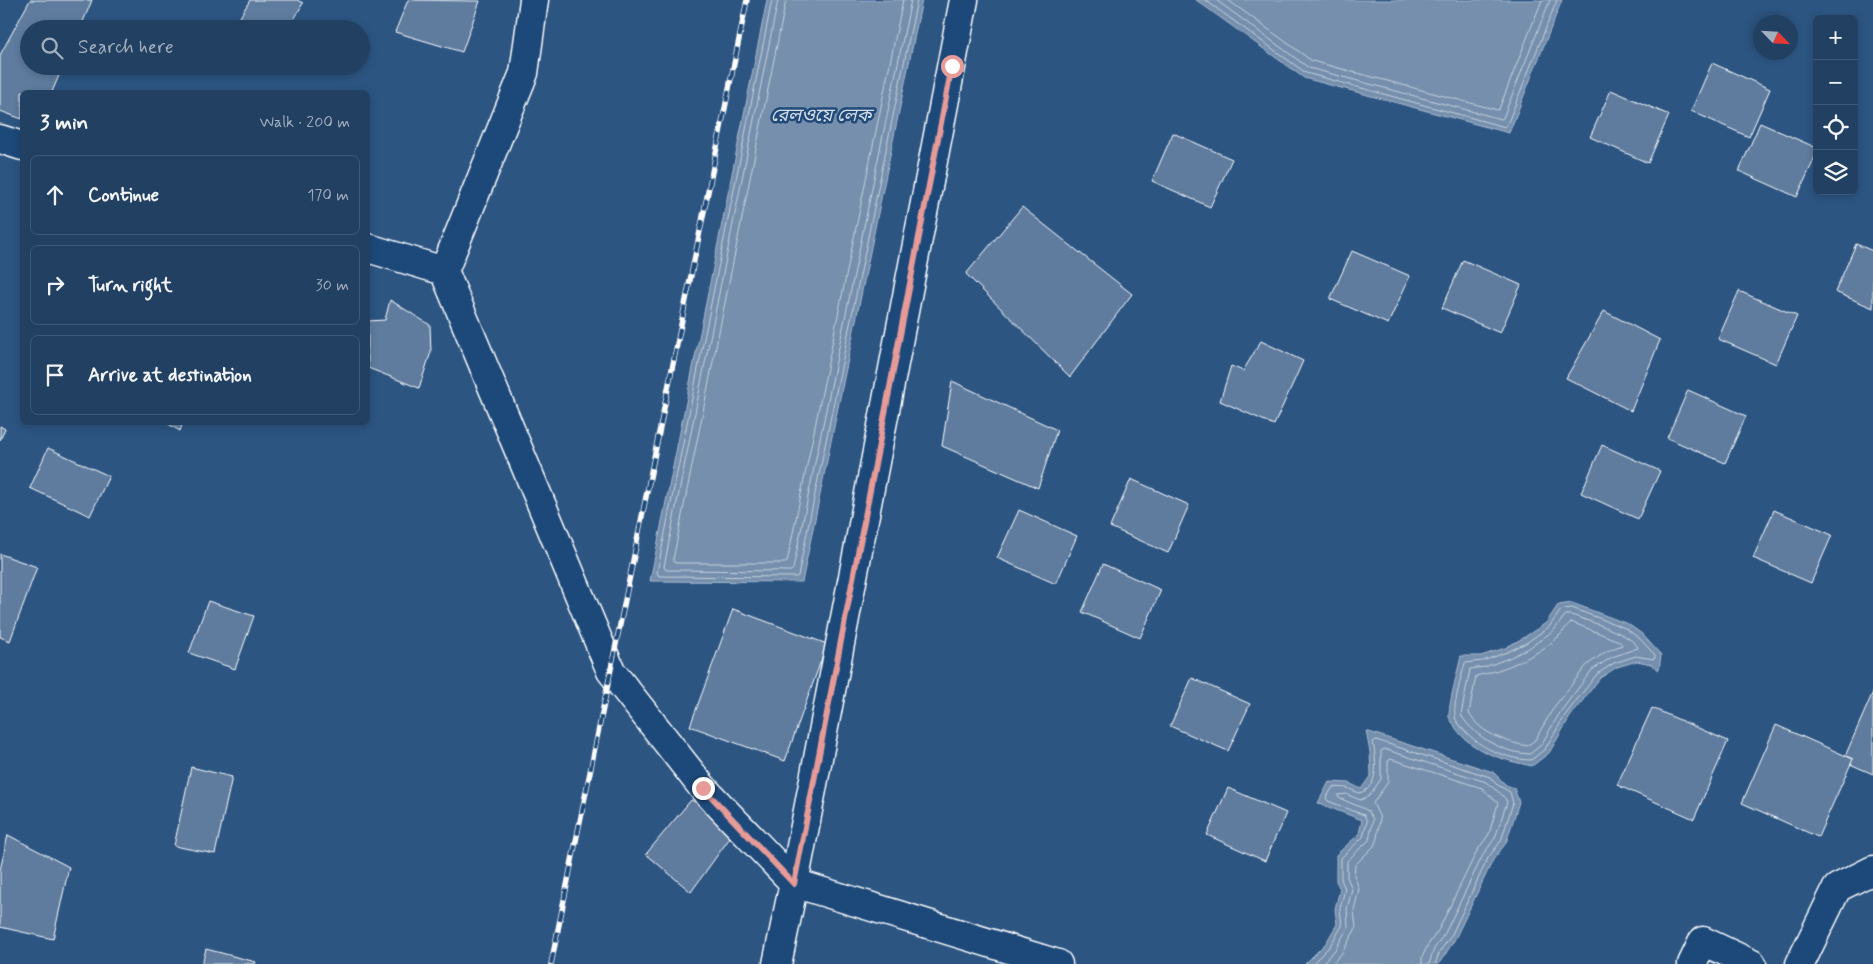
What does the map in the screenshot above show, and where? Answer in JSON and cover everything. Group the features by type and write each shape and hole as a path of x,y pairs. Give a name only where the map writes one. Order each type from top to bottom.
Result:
{"street":[{"path":"534,0 524,73 444,270 611,671 703,788 794,884 1058,964"},
{"path":"776,964 794,884 964,0"},
{"path":"0,139 20,145"},
{"path":"370,249 444,270"},
{"path":"1800,964 1837,888 1873,870"},
{"path":"1692,964 1703,941 1752,964"}],"water":[{"name":"রেলওয়ে লেক","path":"767,0 922,0 802,582 650,581"},
{"path":"1196,0 1562,0 1509,133 1304,78"},
{"path":"1572,603 1628,624 1642,634 1661,655 1659,670 1651,664 1637,661 1617,667 1600,678 1570,717 1549,753 1532,766 1489,754 1470,743 1462,736 1449,717 1461,656 1481,656 1505,648 1546,623 1558,605"},
{"path":"1366,731 1493,772 1506,785 1514,788 1519,802 1506,843 1493,860 1455,939 1439,964 1305,964 1326,943 1337,924 1335,909 1340,889 1336,881 1336,855 1359,834 1362,820 1318,803 1329,782 1349,783 1361,789 1371,775 1370,752"}],"building":[{"path":"30,0 92,0 84,20 20,20 20,75 59,75 53,90 20,90 20,118 0,111 0,55"},
{"path":"250,0 297,0 303,3 294,20 238,20"},
{"path":"408,0 480,1 462,52 395,32"},
{"path":"1712,63 1770,89 1749,137 1691,111"},
{"path":"1611,90 1669,115 1648,163 1590,137"},
{"path":"1760,123 1813,146 1813,162 1797,197 1739,171"},
{"path":"1173,133 1232,159 1210,207 1152,181"},
{"path":"1022,207 1132,294 1070,377 966,274"},
{"path":"1856,244 1873,251 1873,308 1835,292"},
{"path":"1352,251 1410,276 1388,324 1330,299"},
{"path":"1463,260 1521,285 1500,333 1442,308"},
{"path":"1739,291 1797,316 1776,364 1718,339"},
{"path":"390,300 430,325 431,352 419,388 370,369 370,321 385,320"},
{"path":"1604,311 1660,340 1631,411 1566,378"},
{"path":"1261,341 1303,361 1274,425 1220,401 1231,366 1243,371"},
{"path":"952,381 1057,430 1038,488 942,446"},
{"path":"1688,390 1746,416 1725,463 1667,438"},
{"path":"170,425 182,425 180,431"},
{"path":"0,426 5,429 0,440"},
{"path":"1602,445 1660,471 1638,519 1581,493"},
{"path":"48,448 109,476 90,516 30,488"},
{"path":"1131,479 1189,505 1168,553 1110,527"},
{"path":"1019,510 1077,536 1056,584 997,558"},
{"path":"1774,510 1832,535 1811,583 1753,558"},
{"path":"0,554 37,567 10,641 0,637"},
{"path":"1103,564 1161,590 1140,638 1082,612"},
{"path":"208,601 254,616 235,669 189,653"},
{"path":"733,609 827,644 785,761 690,726"},
{"path":"1192,678 1250,704 1228,751 1170,726"},
{"path":"1873,692 1873,774 1843,761"},
{"path":"1652,708 1728,741 1694,819 1617,785"},
{"path":"1776,725 1853,759 1818,837 1742,803"},
{"path":"191,767 232,777 215,854 174,846"},
{"path":"1228,788 1286,813 1265,861 1207,835"},
{"path":"691,800 739,825 691,892 646,854"},
{"path":"8,835 69,867 53,939 0,927 0,870"},
{"path":"206,949 256,962 255,964 202,964"}],"railway":[{"path":"551,964 747,0"}],"route":[{"path":"703,788 794,884 952,66"}]}
